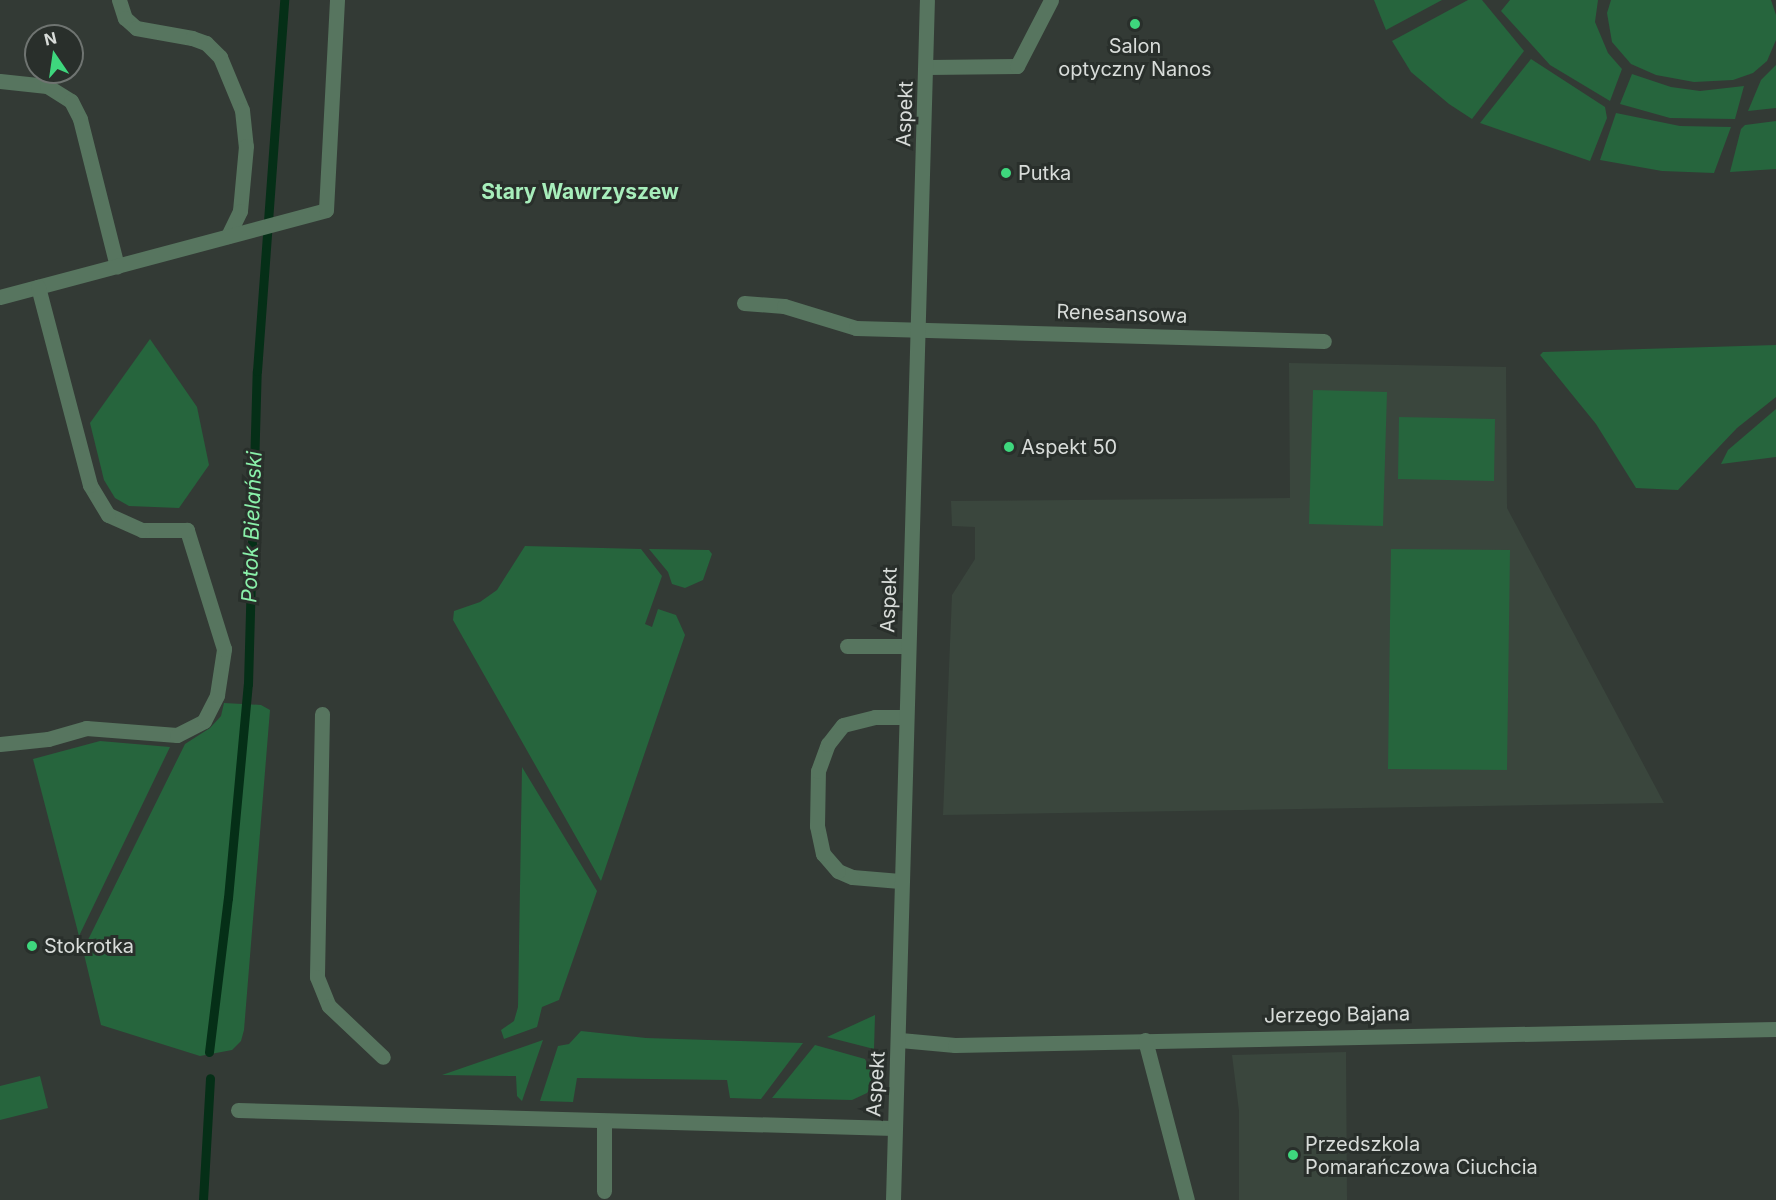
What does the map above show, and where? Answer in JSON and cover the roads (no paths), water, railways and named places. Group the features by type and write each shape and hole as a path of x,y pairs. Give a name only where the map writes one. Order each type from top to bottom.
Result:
{"street":[{"path":"118,0 125,18 136,28 192,38 206,43 220,57 242,110 246,146 240,211 228,236"},
{"path":"0,297 326,210 337,0"},
{"name":"Aspekt","path":"893,1200 894,1076 900,1040 900,880 928,67 927,0"},
{"path":"928,67 1017,66 1051,0"},
{"path":"0,81 47,86 71,101 80,119 117,266"},
{"path":"0,744 48,739 86,728 177,735 204,721 217,695 224,649 187,530 142,530 108,515 90,485 38,287"},
{"name":"Renesansowa","path":"744,303 784,306 856,328 1324,342"},
{"path":"847,646 908,646"},
{"path":"322,714 317,977 328,1006 383,1057"},
{"path":"900,880 852,877 838,871 823,854 817,826 818,771 828,744 843,725 875,717 906,717"},
{"name":"Jerzego Bajana","path":"900,1040 955,1045 1776,1029"},
{"path":"1145,1040 1187,1200"},
{"path":"238,1110 894,1128"},
{"path":"604,1121 604,1191"}],"waterway":[{"name":"Potok Bielański","path":"209,1052 228,898 248,684 257,371 284,0"},
{"name":"Potok Bielański","path":"203,1200 210,1078"}],"place":[{"name":"Salon optyczny Nanos","path":"1135,24"},
{"name":"Putka","path":"1006,173"},
{"name":"Aspekt 50","path":"1009,447"},
{"name":"Stokrotka","path":"32,946"},
{"name":"Przedszkola Pomarańczowa Ciuchcia","path":"1293,1155"}],"district":[{"name":"Stary Wawrzyszew","path":"580,192"}]}
